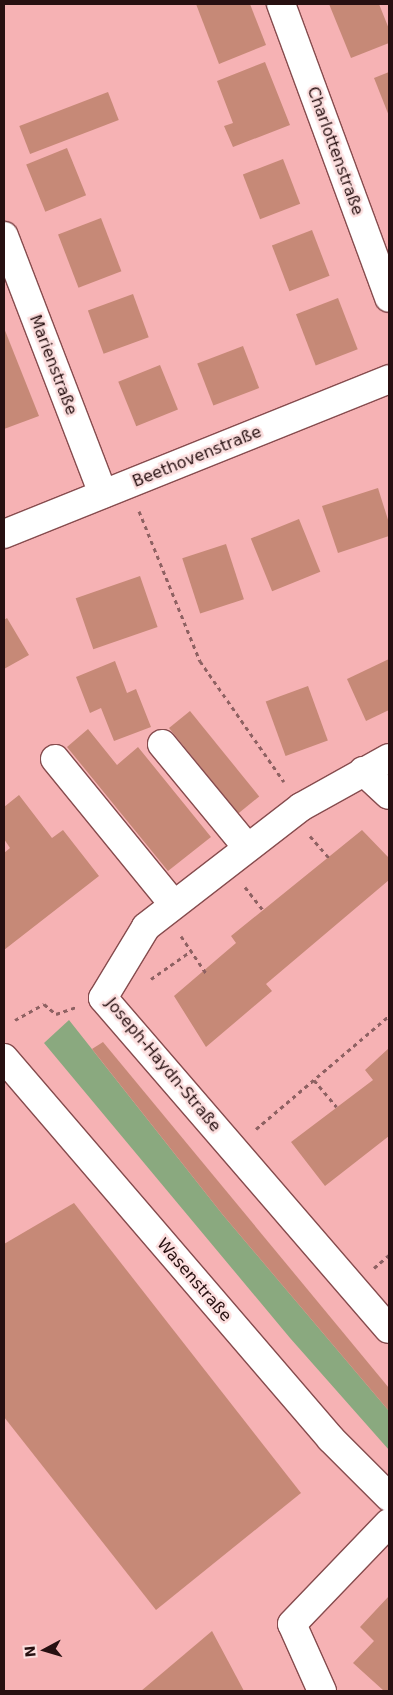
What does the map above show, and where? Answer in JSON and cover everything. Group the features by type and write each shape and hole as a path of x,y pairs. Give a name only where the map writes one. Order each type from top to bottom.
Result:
{"street":[{"name":"Charlottenstraße","path":"281,4 389,298"},
{"name":"Marienstraße","path":"4,236 103,494"},
{"name":"Beethovenstraße","path":"4,534 389,379"},
{"path":"162,744 247,847"},
{"name":"Joseph-Haydn-Straße","path":"389,758 301,807 146,927 103,998 389,1329"},
{"path":"55,759 169,909"},
{"path":"363,771 389,795"},
{"name":"Wasenstraße","path":"4,1058 331,1438 389,1498"},
{"path":"322,1691 292,1624 389,1523"}],"path":[{"path":"128,484 200,661 301,807"},
{"path":"169,909 206,973"},
{"path":"16,1020 44,1004 56,1014 103,998"},
{"path":"233,1148 389,1016"},
{"path":"385,1020 389,1025"},
{"path":"314,1080 336,1107"}],"green space":[{"path":"69,1020 223,1215 389,1411 389,1450 290,1338 44,1043"}],"building":[{"path":"196,4 250,4 266,45 219,64"},
{"path":"329,4 379,4 389,29 389,43 351,58"},
{"path":"265,62 290,125 233,147 224,126 233,123 217,81"},
{"path":"389,72 389,116 374,78"},
{"path":"108,92 119,120 30,154 19,126"},
{"path":"67,148 86,195 45,212 26,164"},
{"path":"283,159 300,204 260,219 243,174"},
{"path":"101,218 121,271 78,288 58,234"},
{"path":"312,230 330,276 289,291 272,245"},
{"path":"133,294 149,337 104,354 88,310"},
{"path":"338,298 358,349 316,365 296,314"},
{"path":"4,328 39,416 4,429"},
{"path":"243,346 259,388 213,406 197,364"},
{"path":"160,365 178,410 136,426 118,382"},
{"path":"378,488 389,523 389,536 338,553 322,506"},
{"path":"299,519 320,572 272,591 251,538"},
{"path":"226,544 244,599 200,613 182,558"},
{"path":"140,576 158,627 93,649 76,598"},
{"path":"7,618 29,655 4,669 4,620"},
{"path":"389,659 389,710 366,721 347,679"},
{"path":"115,661 127,693 136,689 151,727 114,741 101,708 90,713 76,677"},
{"path":"308,686 328,741 286,756 266,701"},
{"path":"190,711 259,796 238,813 169,728"},
{"path":"88,729 117,765 138,747 211,837 168,871 67,747"},
{"path":"19,795 52,838 63,830 99,876 4,950 4,853 10,848 4,839 4,807"},
{"path":"362,830 389,858 389,880 266,984 272,991 206,1047 174,996 236,943 231,936"},
{"path":"103,1042 389,1388 389,1411 223,1215 92,1049"},
{"path":"389,1048 389,1136 325,1186 291,1142 373,1080 365,1070"},
{"path":"74,1203 301,1493 156,1610 4,1417 4,1244"},
{"path":"389,1596 389,1691 384,1691 353,1663 374,1641 360,1627"},
{"path":"212,1631 244,1691 141,1691"}]}
